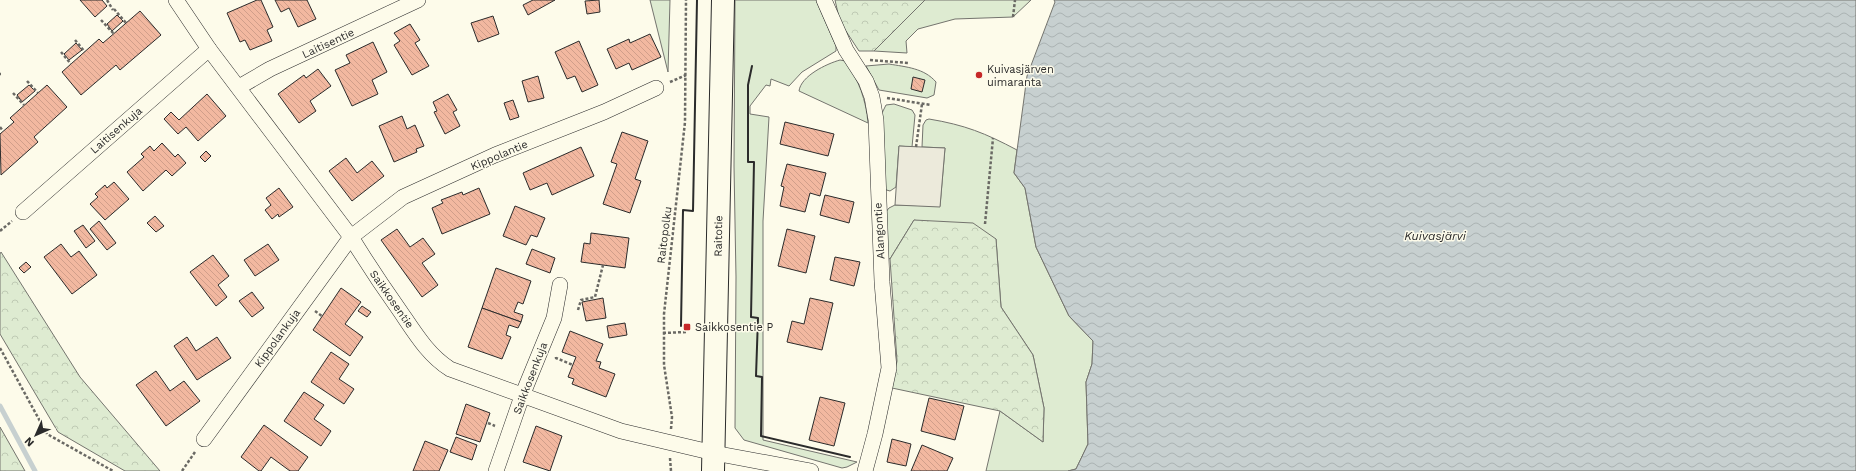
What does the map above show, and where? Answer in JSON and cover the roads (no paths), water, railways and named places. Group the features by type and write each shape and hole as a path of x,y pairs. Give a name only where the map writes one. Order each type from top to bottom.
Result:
{"main road":[{"name":"Raitotie","path":"713,462 722,0"}],"street":[{"name":"Saikkosentie","path":"176,0 209,49 351,237 367,264 426,348 439,362 450,369 522,396 621,430 670,442 713,462"},
{"name":"Laitisentie","path":"239,87 270,69 418,0"},
{"name":"Alangontie","path":"824,0 846,50 866,81 872,97 876,120 882,282 889,368 865,471"},
{"name":"Laitisenkuja","path":"24,212 209,49"},
{"name":"Kippolantie","path":"351,237 403,197 495,155 604,112 656,88"},
{"name":"Kippolankuja","path":"204,439 351,237"},
{"name":"Saikkosenkuja","path":"496,471 522,396 554,318 560,285"},
{"path":"713,462 811,471"}],"water":[{"name":"Kuivasjärvi","path":"1054,0 1856,0 1856,471 1068,471 1076,469 1088,444 1086,382 1092,364 1093,341 1069,316 1036,247 1025,188 1014,173 1027,76 1055,2"}],"waterway":[{"path":"0,406 35,471"}],"place":[{"name":"Kuivasjärven uimaranta","path":"979,75"},
{"name":"Saikkosentie P","path":"687,327"}]}
